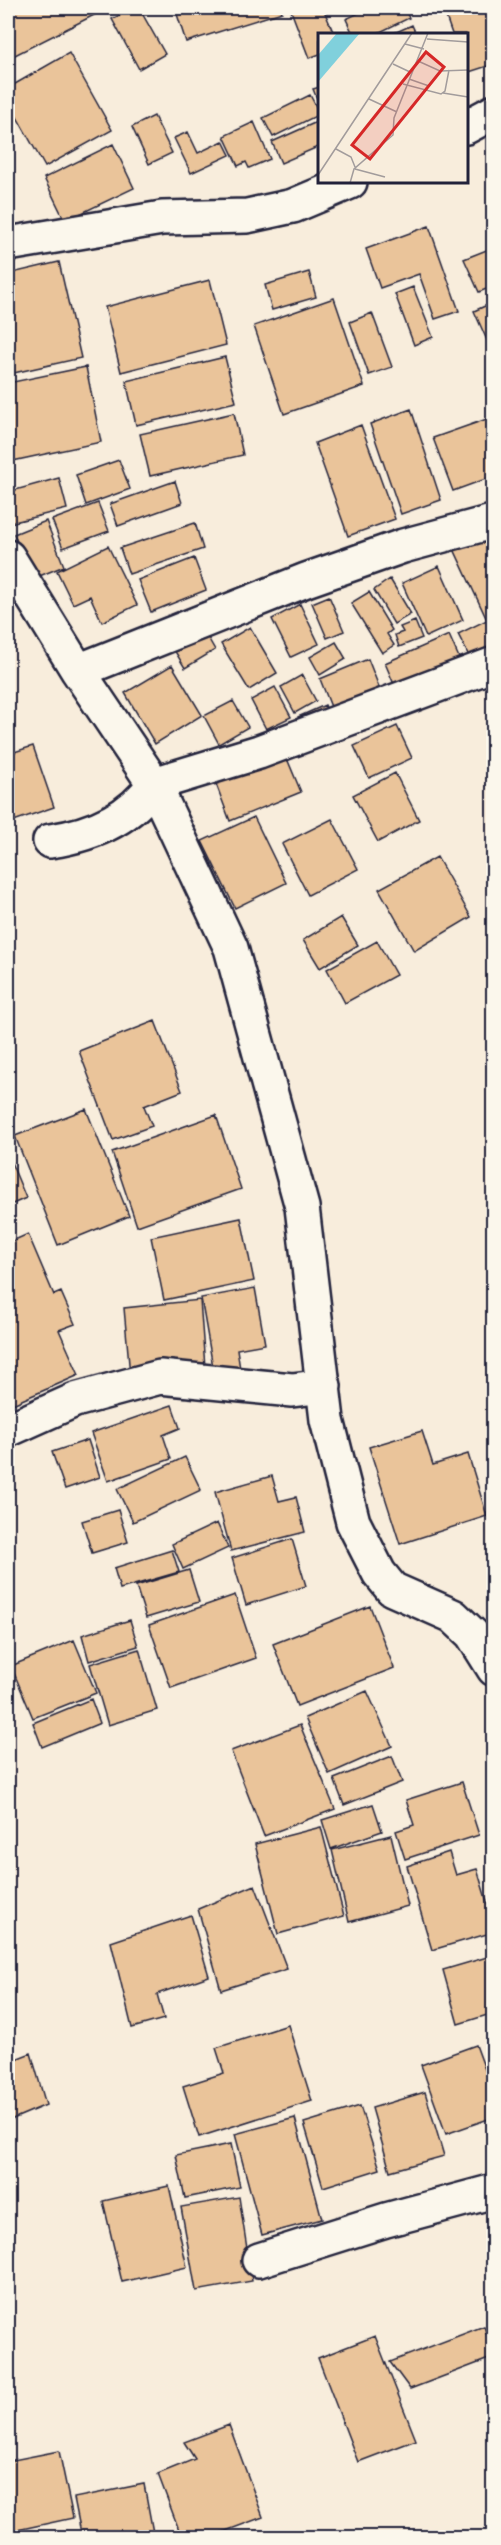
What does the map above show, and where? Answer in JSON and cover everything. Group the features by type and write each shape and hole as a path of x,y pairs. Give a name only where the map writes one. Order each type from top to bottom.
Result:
{"street":[{"path":"468,126 494,112"},
{"path":"8,244 162,218 247,216 293,206 348,183"},
{"path":"78,671 306,580 403,546 492,522"},
{"path":"8,557 78,671 154,784 231,948 302,1207 327,1420 353,1522 379,1573 392,1589 453,1616 472,1634 494,1669"},
{"path":"50,841 74,837 109,824 145,796 154,784 259,752 494,664"},
{"path":"8,1430 75,1400 160,1377 292,1390 324,1386"},
{"path":"259,2260 386,2220 494,2191"}],"building":[{"path":"8,8 108,8 13,56 8,44"},
{"path":"133,8 139,8 165,54 139,69 112,19"},
{"path":"175,8 280,8 282,12 186,42"},
{"path":"290,8 323,8 334,33 318,33 318,55 309,58"},
{"path":"369,8 404,8 409,18 378,33 353,33 346,19"},
{"path":"443,8 494,8 494,64 468,72 468,33 452,33"},
{"path":"412,25 416,33 394,33"},
{"path":"69,53 112,130 45,167 8,101 8,88"},
{"path":"318,88 318,101 313,89"},
{"path":"310,95 318,110 318,115 273,137 263,118"},
{"path":"154,116 172,153 149,164 132,127"},
{"path":"318,121 318,147 281,163 272,142"},
{"path":"254,122 270,159 249,168 246,162 238,166 224,136"},
{"path":"188,132 198,153 223,141 230,155 191,173 174,138"},
{"path":"113,144 134,188 65,221 44,178"},
{"path":"429,226 459,311 435,319 419,274 380,288 366,249"},
{"path":"494,247 494,286 479,292 464,259"},
{"path":"59,262 81,358 9,374 8,274"},
{"path":"309,272 316,297 272,310 265,285"},
{"path":"210,280 226,345 121,372 105,307"},
{"path":"413,287 433,337 414,345 395,294"},
{"path":"334,298 364,386 284,414 254,326"},
{"path":"494,302 494,356 474,311"},
{"path":"372,313 392,367 369,375 350,322"},
{"path":"225,357 236,402 136,425 126,381"},
{"path":"86,367 101,442 8,462 8,383"},
{"path":"411,409 441,500 401,514 370,424"},
{"path":"234,413 243,455 150,476 140,434"},
{"path":"487,419 494,436 494,476 453,491 433,438"},
{"path":"361,425 395,519 348,536 315,443"},
{"path":"119,460 130,489 86,505 76,475"},
{"path":"59,478 67,509 10,523 8,492"},
{"path":"175,481 182,503 118,526 110,504"},
{"path":"98,503 109,531 63,548 52,520"},
{"path":"46,521 64,566 32,579 14,534"},
{"path":"195,523 203,549 129,574 120,548"},
{"path":"494,530 494,652 472,662 458,634 487,620 454,549"},
{"path":"108,546 137,605 102,622 90,596 73,604 57,571"},
{"path":"194,558 206,590 151,612 138,580"},
{"path":"439,566 463,620 426,637 402,583"},
{"path":"390,579 411,614 394,624 374,590"},
{"path":"369,592 392,630 387,634 394,645 382,653 351,603"},
{"path":"329,596 344,631 327,638 312,603"},
{"path":"300,604 319,644 291,657 272,619"},
{"path":"415,621 422,638 399,647 395,635 403,632 400,627"},
{"path":"250,627 277,673 249,690 221,644"},
{"path":"203,629 215,650 185,668 173,648"},
{"path":"449,635 464,669 396,689 385,663"},
{"path":"336,642 346,659 320,675 310,657"},
{"path":"368,659 383,697 335,717 320,679"},
{"path":"172,665 202,715 155,744 125,693"},
{"path":"302,675 316,701 295,713 281,687"},
{"path":"275,687 291,717 266,729 251,700"},
{"path":"233,701 248,727 219,744 204,716"},
{"path":"325,705 330,717 303,728 298,717"},
{"path":"397,726 412,758 369,778 354,746"},
{"path":"33,746 54,807 8,823 8,754"},
{"path":"283,749 301,792 230,821 213,776"},
{"path":"395,773 419,820 378,842 353,795"},
{"path":"254,817 286,883 235,908 202,841"},
{"path":"332,819 358,869 308,895 282,844"},
{"path":"437,857 471,917 414,951 379,889"},
{"path":"341,917 358,945 320,968 303,940"},
{"path":"377,941 396,975 345,1003 327,969"},
{"path":"155,1021 182,1091 144,1106 152,1126 113,1140 79,1051"},
{"path":"86,1109 129,1216 58,1245 15,1136"},
{"path":"216,1115 241,1189 137,1226 112,1152"},
{"path":"8,1155 26,1198 8,1206"},
{"path":"241,1218 254,1281 164,1300 151,1237"},
{"path":"28,1234 54,1295 61,1292 75,1324 59,1330 79,1375 8,1406 8,1243"},
{"path":"255,1288 265,1344 237,1349 240,1369 214,1373 201,1298"},
{"path":"200,1300 205,1367 130,1375 124,1308"},
{"path":"172,1405 180,1428 163,1435 171,1459 108,1481 91,1433"},
{"path":"422,1431 433,1465 468,1454 487,1516 400,1544 369,1447"},
{"path":"88,1440 100,1477 65,1489 52,1452"},
{"path":"185,1457 201,1490 133,1522 117,1489"},
{"path":"272,1476 279,1501 296,1497 305,1532 231,1551 215,1492"},
{"path":"118,1510 128,1542 92,1553 82,1521"},
{"path":"217,1523 228,1548 183,1569 172,1544"},
{"path":"292,1539 306,1586 246,1605 232,1558"},
{"path":"172,1550 179,1572 120,1589 114,1568"},
{"path":"189,1570 199,1602 146,1618 136,1586"},
{"path":"235,1595 256,1658 171,1688 149,1625"},
{"path":"370,1606 394,1668 297,1706 273,1644"},
{"path":"130,1620 138,1646 89,1661 82,1635"},
{"path":"74,1640 96,1693 33,1718 11,1666"},
{"path":"139,1649 157,1710 108,1725 90,1664"},
{"path":"367,1691 392,1746 329,1774 305,1718"},
{"path":"91,1699 100,1723 42,1747 33,1723"},
{"path":"300,1725 335,1809 264,1836 231,1751"},
{"path":"392,1756 402,1782 344,1805 334,1779"},
{"path":"462,1782 479,1835 405,1859 396,1831 414,1825 406,1800"},
{"path":"373,1804 382,1831 331,1849 322,1820"},
{"path":"321,1827 344,1916 278,1934 255,1844"},
{"path":"391,1835 408,1906 349,1922 332,1850"},
{"path":"449,1852 456,1875 477,1869 494,1925 494,1932 432,1950 407,1866"},
{"path":"255,1885 287,1969 221,1990 198,1909"},
{"path":"191,1915 209,1976 157,1994 164,2019 132,2028 111,1942"},
{"path":"494,1955 494,2013 458,2024 443,1970"},
{"path":"288,2025 312,2101 199,2137 183,2086 224,2073 216,2048"},
{"path":"476,2045 494,2094 494,2117 446,2134 421,2065"},
{"path":"31,2053 46,2105 8,2121 8,2062"},
{"path":"425,2092 444,2156 390,2171 372,2108"},
{"path":"360,2106 380,2169 323,2187 304,2123"},
{"path":"295,2118 322,2219 262,2235 235,2134"},
{"path":"231,2144 240,2187 185,2198 176,2155"},
{"path":"169,2186 187,2267 122,2282 103,2201"},
{"path":"239,2197 252,2281 196,2291 181,2207"},
{"path":"484,2326 494,2357 410,2389 390,2362"},
{"path":"375,2336 416,2440 358,2462 318,2358"},
{"path":"229,2425 263,2517 207,2538 182,2538 158,2474 195,2459 184,2442"},
{"path":"59,2451 73,2518 8,2532 8,2461"},
{"path":"144,2484 154,2538 82,2538 74,2498"}]}
